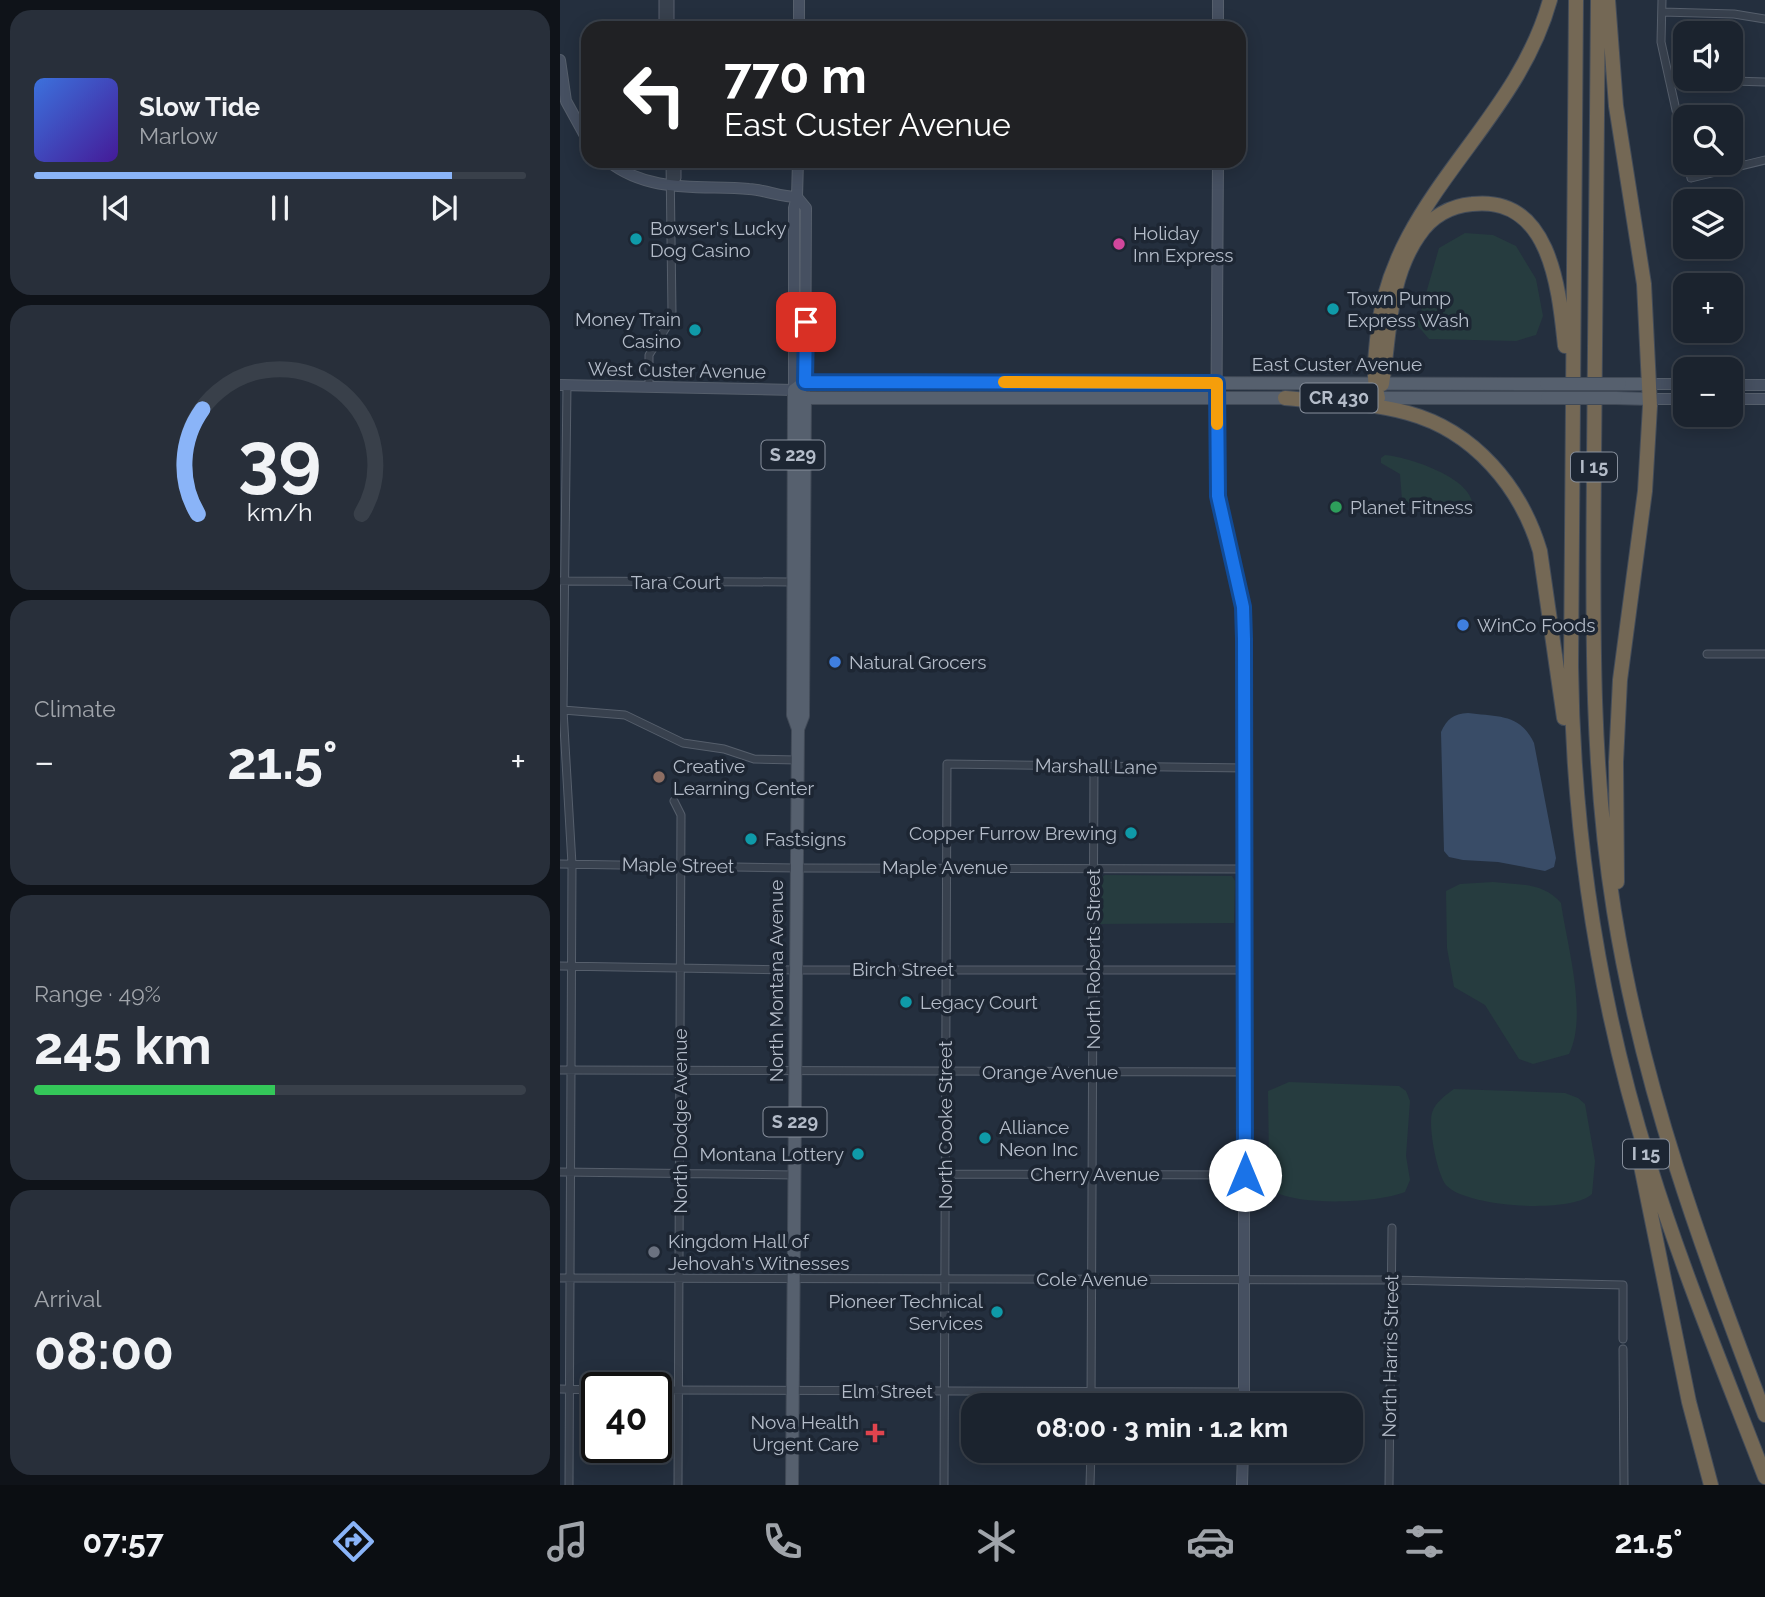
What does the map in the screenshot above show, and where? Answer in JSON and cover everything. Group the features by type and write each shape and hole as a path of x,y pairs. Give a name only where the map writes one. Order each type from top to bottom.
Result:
{"highway":[{"path":"1378,389 1378,326 1395,259 1439,185 1509,92 1534,46 1550,0"},
{"name":"I 15","path":"1576,0 1570,666 1579,816 1600,965 1628,1088 1667,1220 1765,1477"},
{"name":"I 15","path":"1598,0 1593,682 1600,795 1618,933 1640,1044 1666,1142 1689,1213 1765,1415"},
{"path":"1608,0 1616,107 1644,284 1649,391 1645,491 1623,645 1617,721 1618,933"},
{"path":"1378,389 1391,306 1417,236 1429,222 1443,212 1474,203 1491,204 1510,210 1530,223 1550,259 1564,333 1572,440"},
{"path":"1285,398 1409,413 1465,442 1490,462 1509,485 1532,526 1540,551 1579,816"},
{"path":"1628,1088 1648,1206 1707,1482"}],"main road":[{"name":"East Custer Avenue","path":"805,382 1217,383 1546,398 1616,398 1649,391"},
{"path":"799,394 805,382"},
{"name":"East Custer Avenue","path":"799,394 1285,398 1378,389 1546,384 1620,384 1649,391"},
{"name":"North Montana Avenue","path":"798,729 793,715 792,582 799,394"},
{"name":"North Montana Avenue","path":"792,1485 797,760 798,729 803,716 799,394"}],"street":[{"path":"663,0 663,21"},
{"path":"670,0 670,21"},
{"path":"799,0 799,21"},
{"path":"1218,0 1218,21"},
{"path":"1662,0 1661,42 1675,105"},
{"path":"1662,12 1734,14 1765,19"},
{"path":"560,60 569,109 581,130"},
{"path":"1670,79 1765,82"},
{"path":"1743,165 1765,160"},
{"path":"621,168 642,180 672,186 754,189 797,197"},
{"path":"649,387 649,355 667,326 671,313 671,168"},
{"path":"672,186 677,178 677,168"},
{"name":"North Montana Avenue","path":"798,168 794,208 799,394"},
{"path":"1218,168 1218,496 1243,607 1246,768 1244,1392"},
{"name":"North Montana Avenue","path":"797,197 806,208 805,382"},
{"path":"564,385 562,678 564,772 572,864 569,1485"},
{"name":"West Custer Avenue","path":"564,385 799,394"},
{"path":"1743,385 1765,385"},
{"name":"East Custer Avenue","path":"1649,391 1673,386"},
{"name":"East Custer Avenue","path":"1649,391 1673,396"},
{"path":"1743,399 1765,399"},
{"name":"Tara Court","path":"562,581 792,582"},
{"path":"1707,654 1765,654"},
{"path":"563,710 625,715 683,743 724,749 754,759 797,760"},
{"name":"Marshall Lane","path":"947,764 1246,768"},
{"name":"North Cooke Street","path":"943,1485 947,764"},
{"name":"North Roberts Street","path":"1091,1392 1094,765"},
{"name":"North Dodge Avenue","path":"674,801 681,815 678,1485"},
{"name":"Maple Street","path":"560,864 796,868"},
{"path":"1094,867 1246,869"},
{"name":"Maple Avenue","path":"796,868 1094,867"},
{"name":"Birch Street","path":"560,966 795,970 1246,970"},
{"name":"Orange Avenue","path":"560,1070 1245,1072"},
{"path":"560,1172 794,1175"},
{"name":"Cherry Avenue","path":"945,1174 1245,1175"},
{"name":"North Harris Street","path":"1389,1485 1392,1228"},
{"name":"Cole Avenue","path":"560,1278 1391,1280 1623,1285 1623,1339"},
{"path":"1623,1349 1624,1485"},
{"path":"560,1389 581,1390"},
{"name":"Elm Street","path":"672,1390 1244,1392"},
{"path":"1090,1485 1091,1463"},
{"path":"1242,1485 1243,1463"}],"green space":[{"path":"1465,233 1493,235 1516,246 1536,279 1543,316 1536,335 1516,341 1429,339 1417,325 1439,248"},
{"path":"1385,455 1435,469 1459,484 1472,501 1407,503 1402,500 1400,474 1381,463 1381,458"},
{"path":"1105,875 1232,876 1235,881 1234,923 1097,924 1097,881"},
{"path":"1493,882 1538,888 1561,903 1576,1001 1577,1020 1569,1054 1533,1064 1519,1059 1485,1005 1454,987 1447,948 1446,891 1460,884"},
{"path":"1289,1082 1399,1086 1406,1091 1410,1101 1406,1156 1410,1180 1405,1192 1359,1201 1321,1201 1275,1192 1269,1162 1268,1091"},
{"path":"1454,1089 1565,1093 1578,1098 1585,1104 1595,1161 1592,1194 1563,1204 1519,1205 1475,1199 1447,1186 1437,1162 1431,1119 1436,1105"}],"water":[{"path":"1468,713 1515,721 1534,743 1556,858 1554,867 1545,871 1498,862 1463,860 1449,857 1444,851 1441,732 1451,718"}],"slow traffic":[{"path":"1004,382 1217,383 1217,424"}],"place":[{"name":"Bowser's Lucky Dog Casino","path":"636,239"},
{"name":"Holiday Inn Express","path":"1119,244"},
{"name":"Town Pump Express Wash","path":"1333,309"},
{"name":"Money Train Casino","path":"695,330"},
{"name":"Planet Fitness","path":"1336,507"},
{"name":"WinCo Foods","path":"1463,625"},
{"name":"Natural Grocers","path":"835,662"},
{"name":"Creative Learning Center","path":"659,777"},
{"name":"Copper Furrow Brewing","path":"1131,833"},
{"name":"Fastsigns","path":"751,839"},
{"name":"Legacy Court","path":"906,1002"},
{"name":"Alliance Neon Inc","path":"985,1138"},
{"name":"Montana Lottery","path":"858,1154"},
{"name":"Kingdom Hall of Jehovah's Witnesses","path":"654,1252"},
{"name":"Pioneer Technical Services","path":"997,1312"},
{"name":"Nova Health Urgent Care","path":"875,1433"}],"route":[{"path":"806,322 805,382 1217,383 1218,496 1243,607 1246,768 1245,1175"}]}
